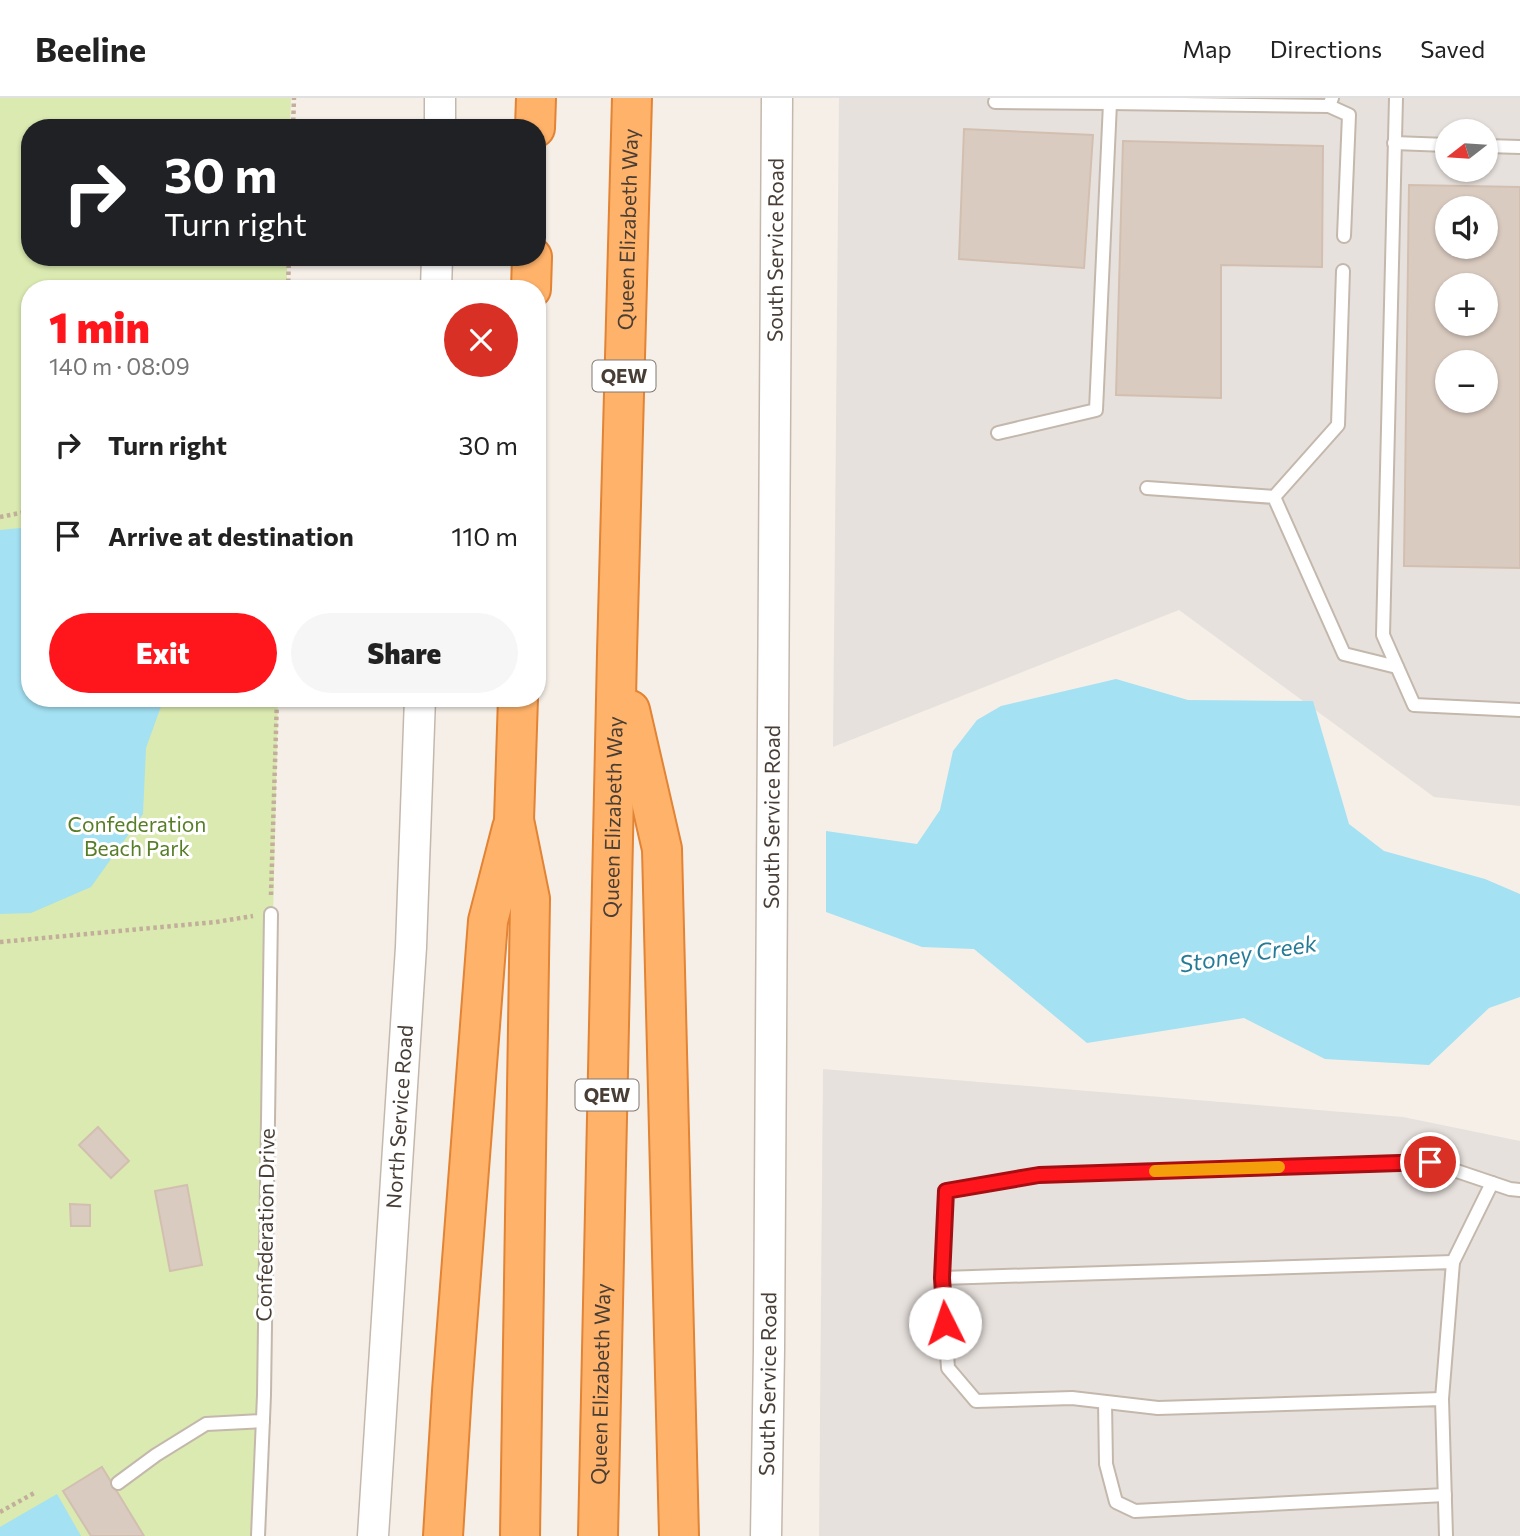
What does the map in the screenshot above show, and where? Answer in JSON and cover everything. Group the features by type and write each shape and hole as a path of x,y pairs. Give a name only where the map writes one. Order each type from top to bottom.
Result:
{"highway":[{"path":"536,98 536,119"},
{"name":"Queen Elizabeth Way","path":"598,1536 632,98"},
{"path":"617,653 662,849 678,1536"},
{"path":"443,1536 488,921 514,820 518,707"},
{"path":"514,820 530,899 520,1536"}],"street":[{"path":"440,98 440,119"},
{"name":"South Service Road","path":"766,1536 777,98"},
{"name":"North Service Road","path":"373,1536 411,947 421,707"}],"lane":[{"path":"1396,98 1383,635 1413,705 1520,710"},
{"path":"998,433 1096,411 1111,101"},
{"path":"995,102 1331,102 1349,115 1344,236"},
{"path":"1394,143 1435,145"},
{"path":"1498,146 1520,147"},
{"path":"1274,497 1338,425 1343,271"},
{"path":"1147,488 1274,497"},
{"path":"1274,497 1344,654 1397,667"},
{"name":"Confederation Drive","path":"258,1536 263,1420 271,914"},
{"path":"1442,1399 1158,1408 1072,1398 976,1401 948,1368 942,1278 946,1191 1039,1175 1430,1162 1520,1190"},
{"path":"1446,1536 1442,1399 1453,1262 1492,1183"},
{"path":"942,1278 1453,1262"},
{"path":"1105,1402 1106,1464 1116,1502 1135,1511 1445,1495"},
{"path":"118,1483 206,1424 263,1420"}],"path":[{"path":"293,119 294,98"},
{"path":"0,517 21,513"},
{"path":"0,942 271,914 278,707"},
{"path":"0,1512 36,1492"}],"shaded area":[{"path":"839,98 1520,98 1520,806 1434,797 1179,610 833,747"},
{"path":"823,1069 1403,1117 1520,1141 1520,1536 819,1536"}],"green space":[{"name":"Confederation Beach Park","path":"0,98 291,98 290,119 21,119 21,266 287,266 287,280 21,280 21,707 278,707 259,1536 0,1536"}],"water":[{"path":"21,528 21,707 161,707 146,748 143,814 91,887 31,913 0,914 0,530"},
{"name":"Stoney Creek","path":"1116,679 1188,700 1313,701 1349,824 1384,851 1485,879 1520,894 1520,997 1489,1008 1429,1065 1325,1059 1244,1018 1087,1043 974,949 922,947 826,912 826,831 917,844 940,810 953,751 977,720 1001,706"},
{"path":"57,1494 81,1536 0,1536 0,1527"}],"building":[{"path":"964,129 1093,135 1084,268 959,259"},
{"path":"1123,141 1323,146 1322,267 1221,265 1221,398 1116,395"},
{"path":"1409,185 1520,187 1520,568 1404,566"},
{"path":"98,1127 129,1161 111,1178 79,1145"},
{"path":"187,1185 202,1265 170,1271 155,1191"},
{"path":"70,1204 90,1205 90,1226 71,1226"},
{"path":"102,1467 144,1536 91,1536 63,1491"}],"slow traffic":[{"path":"1155,1171 1279,1167"}],"route":[{"path":"945,1323 942,1278 946,1191 1039,1175 1430,1162"}]}
